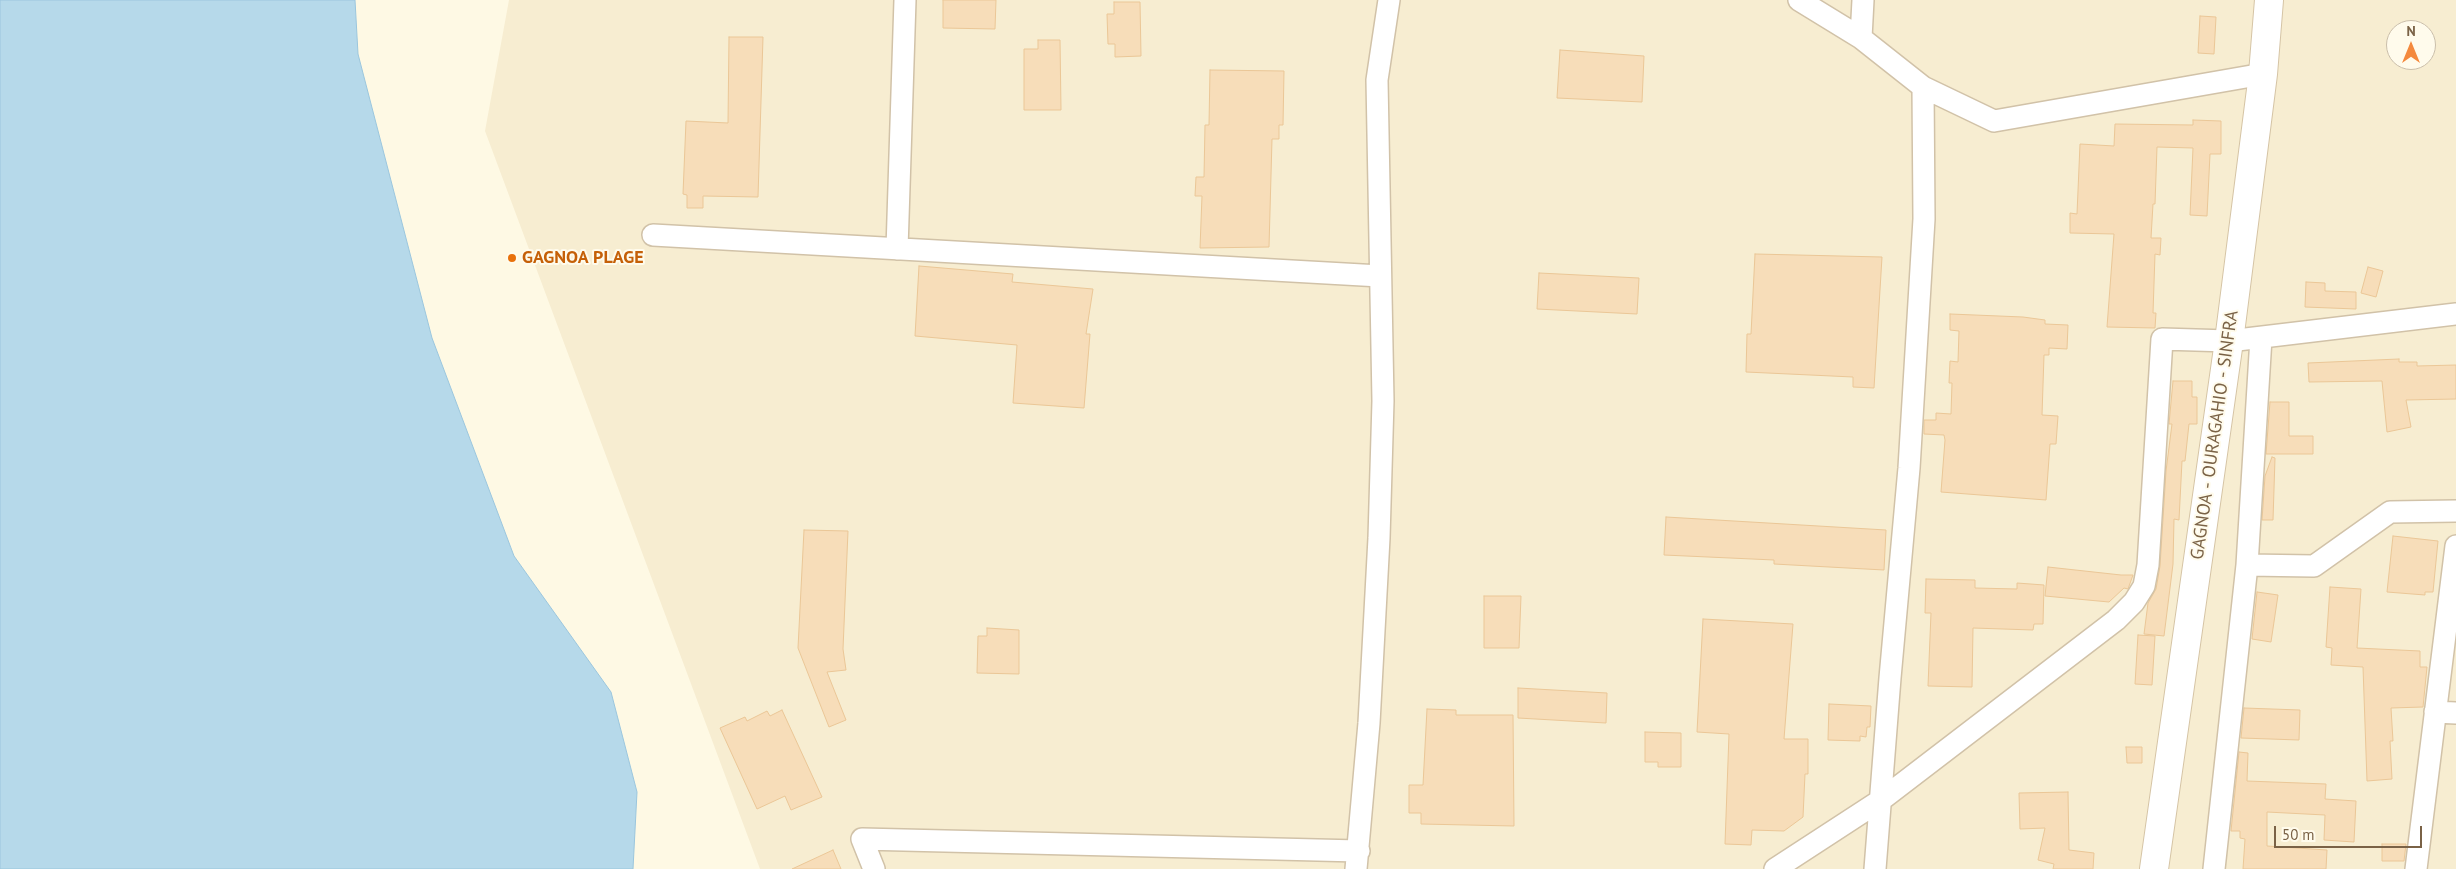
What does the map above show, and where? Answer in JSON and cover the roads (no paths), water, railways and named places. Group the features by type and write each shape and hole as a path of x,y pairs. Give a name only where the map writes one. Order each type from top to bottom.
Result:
{"main road":[{"name":"GAGNOA - OURAGAHIO - SINFRA","path":"2154,869 2229,341 2263,74 2269,0"}],"street":[{"path":"897,249 905,0"},
{"path":"874,869 862,839 1357,860 1369,723 1379,538 1383,401 1377,80 1389,0"},
{"path":"1799,0 1861,38 1923,87 1994,121 2263,74"},
{"path":"1861,38 1863,0"},
{"path":"1875,869 1909,468 1924,229 1923,87"},
{"path":"653,235 1380,276"},
{"path":"1775,869 1881,800 2116,620 2134,602 2144,586 2148,566 2162,339 2229,341 2456,314"},
{"path":"2214,869 2247,565 2262,338"},
{"path":"2247,565 2314,566 2390,512 2456,511"},
{"path":"2416,869 2446,713 2456,546"}],"water":[{"path":"0,0 355,0 358,54 432,338 514,556 611,692 637,792 633,869 0,869"}],"place":[{"name":"GAGNOA PLAGE","path":"512,258"}]}
